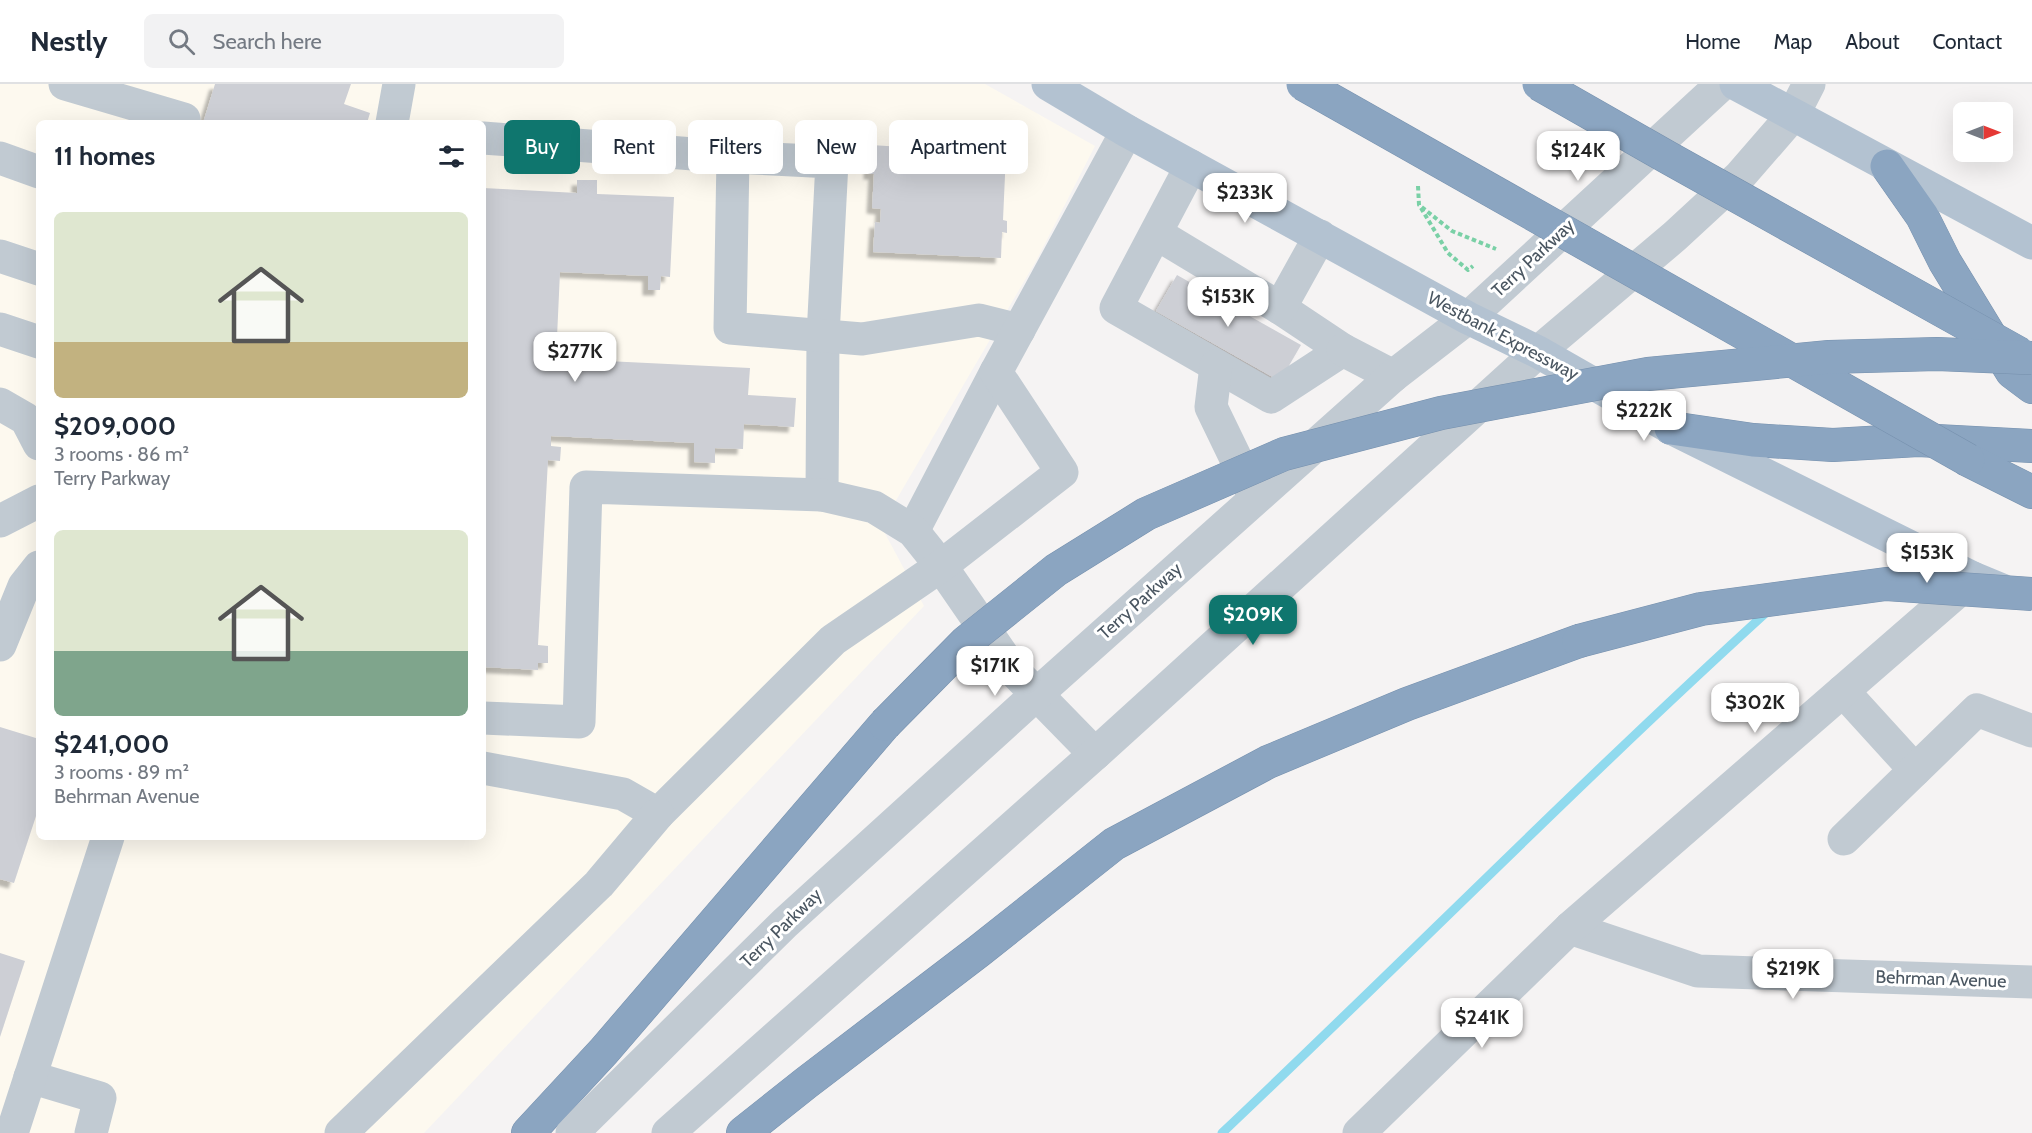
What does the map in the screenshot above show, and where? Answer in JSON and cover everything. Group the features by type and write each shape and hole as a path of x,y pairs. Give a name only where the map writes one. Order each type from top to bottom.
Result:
{"highway":[{"path":"1303,84 1968,460 2032,492"},
{"path":"1539,84 1667,158 2032,359"},
{"path":"1887,166 1922,216 1945,262 2012,372 2032,387"},
{"path":"528,1133 604,1051 885,724 966,642 1056,570 1146,514 1284,454 1441,412 1648,374 1829,357 1937,354 2032,359"},
{"path":"1671,428 1753,441 1833,445 1918,440 2032,446"},
{"path":"743,1133 1114,844 1268,762 1407,704 1579,641 1701,609 1886,584 2032,594"}],"main road":[{"name":"Westbank Expressway","path":"1048,84 1127,131 1468,318 1538,352 1671,428 1973,578 2032,601"},
{"path":"1736,84 2032,243"}],"street":[{"path":"65,84 107,90 184,119"},
{"path":"393,120 399,84"},
{"name":"Terry Parkway","path":"572,1133 785,923 1393,376 1468,318 1722,84"},
{"path":"668,1133 1095,754 1538,352 1675,236 1740,176 1792,115 1809,84"},
{"path":"913,531 996,372 1127,131"},
{"path":"486,138 688,154"},
{"path":"0,158 36,171"},
{"path":"783,160 832,162 823,336 822,495"},
{"path":"1191,166 1116,308 1270,397 1343,350"},
{"path":"733,174 730,328 862,339 979,320 1019,330"},
{"path":"1157,234 1280,308 1343,350 1393,376"},
{"path":"1280,308 1320,236"},
{"path":"0,256 36,268"},
{"path":"0,329 36,341"},
{"path":"1216,366 1210,407 1256,498"},
{"path":"341,1133 598,884 658,814 833,640 942,566 1062,472 996,372"},
{"path":"0,404 26,419 36,438"},
{"path":"486,718 579,722 586,487 822,495 874,507 913,531 942,566 1012,669 1038,693 1095,754"},
{"path":"0,521 36,503"},
{"path":"0,645 24,586 36,571"},
{"path":"1359,1133 1570,928 1973,578"},
{"path":"1843,691 1915,770"},
{"path":"1844,839 1977,710 2032,731"},
{"path":"486,769 623,794 658,814"},
{"path":"12,1133 107,840"},
{"name":"Behrman Avenue","path":"1570,928 1698,971 2032,982"},
{"path":"30,1077 100,1098 91,1133"}],"path":[{"path":"1419,205 1449,254 1468,270 1477,263"},
{"path":"1487,256 1496,249"}],"shaded area":[{"path":"0,84 985,84 1095,146 1036,261 881,526 924,606 424,1133 0,1133"}],"building":[{"path":"215,84 351,84 344,104 370,113 368,120 204,120"},
{"path":"877,145 889,146 889,174 1005,174 1003,220 1007,221 1007,233 1002,232 1001,258 873,252 875,222 880,223 881,209 872,208 874,174 877,174"},
{"path":"577,180 597,180 597,194 674,197 670,277 661,276 660,290 648,290 648,276 560,272 556,359 570,359 571,348 586,349 586,360 750,368 748,395 796,398 794,427 744,424 743,449 715,448 715,463 694,462 694,443 551,436 551,446 561,447 560,461 548,460 538,645 548,646 548,663 538,663 538,670 486,667 486,188 577,193"},
{"path":"1177,275 1301,345 1280,381 1156,311"},
{"path":"0,727 36,738 36,816 14,883 0,879"},
{"path":"0,953 25,961 0,1037"}],"waterway":[{"path":"1222,1133 1630,739 1769,610"}]}
